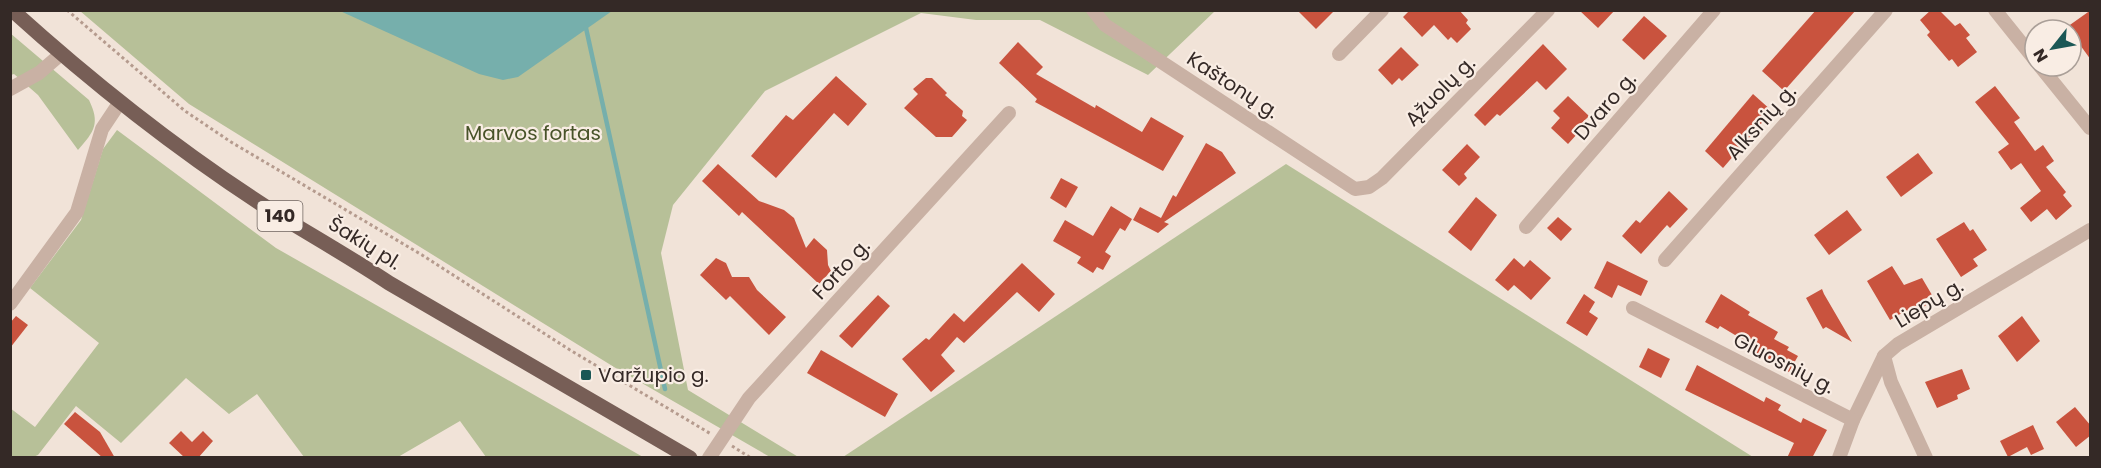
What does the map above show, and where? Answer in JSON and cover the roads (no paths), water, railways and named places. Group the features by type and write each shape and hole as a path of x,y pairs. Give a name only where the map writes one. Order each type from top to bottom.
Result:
{"main road":[{"name":"Šakių pl.","path":"12,10 120,102 279,215 690,458"}],"street":[{"name":"Kaštonų g.","path":"1093,10 1105,25 1354,189"},
{"path":"1339,54 1382,10"},
{"name":"Ąžuolų g.","path":"1354,189 1368,187 1382,178 1548,10"},
{"name":"Dvaro g.","path":"1526,227 1714,10"},
{"name":"Alksnių g.","path":"1665,260 1886,10"},
{"path":"1995,10 2023,45"},
{"path":"10,89 39,73 61,54"},
{"path":"2050,78 2091,128"},
{"path":"10,304 77,212 102,129 120,102"},
{"name":"Forto g.","path":"709,458 749,398 1009,113"},
{"name":"Liepų g.","path":"1884,356 1898,344 2091,230"},
{"name":"Gluosnių g.","path":"1633,308 1853,420"},
{"path":"1839,458 1853,420 1884,356"},
{"path":"1884,356 1891,382 1926,458"}],"water":[{"path":"340,11 612,11 518,77 503,80 479,74"}],"waterway":[{"path":"586,28 665,389"}],"place":[{"name":"Varžupio g.","path":"586,375"}],"park label":[{"name":"Marvos fortas","path":"533,133"}]}
